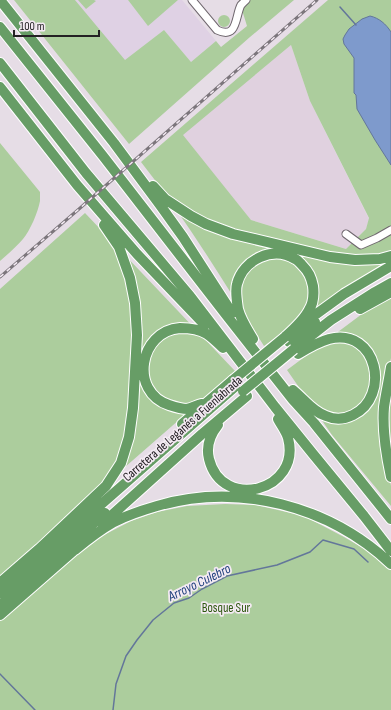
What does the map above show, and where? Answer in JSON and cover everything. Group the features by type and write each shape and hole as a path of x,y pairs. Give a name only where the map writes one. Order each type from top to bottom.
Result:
{"highway":[{"path":"0,0 114,143 165,199 206,224 233,234 330,257 355,260 380,259 391,256"},
{"path":"0,27 103,156 241,334 391,519"},
{"path":"0,63 86,173 190,296 312,454"},
{"path":"0,87 77,185 137,254 210,331 272,408 364,516 391,551"},
{"path":"114,143 183,237 237,320 293,390 314,423"},
{"path":"0,583 106,486 121,463 128,437 133,408 137,335 135,304 130,278 119,247 77,185"},
{"path":"253,339 238,310 237,285 248,265 258,258 269,254 283,254 296,259 306,269 311,278 314,292 313,301 309,310 299,323 292,345"},
{"path":"223,348 206,334 191,328 172,329 157,338 147,350 143,365 146,383 154,396 166,404 177,408 187,409 206,403 240,388 292,345 344,294 391,266"},
{"name":"Carretera de Leganés a Fuenlabrada","path":"0,593 114,492 346,300 391,273"},
{"name":"Carretera de Leganés a Fuenlabrada","path":"292,345 391,283"},
{"path":"292,345 332,328 354,312 391,292"},
{"path":"292,345 317,343 339,337 354,340 365,347 372,355 378,366 379,381 378,390 374,398 366,407 355,415 344,418 334,418 321,414 293,390"},
{"path":"391,367 384,408 384,424 385,442 391,477"},
{"path":"240,388 223,420 212,434 208,445 208,455 214,470 221,480 230,486 248,490 262,488 276,479 285,466 289,455 288,437 272,408"},
{"path":"0,615 224,415 240,388"},
{"name":"Carretera de Leganés a Fuenlabrada","path":"0,605 46,566 240,388"},
{"path":"35,552 111,489 206,403"},
{"path":"74,550 115,522 132,514 180,500 224,497 245,498 281,504 320,517 359,539 383,556 391,564"}],"street":[{"path":"192,0 217,30 226,33 235,26 241,4 246,0"},
{"path":"346,234 360,245 391,230"}],"shaded area":[{"path":"75,0 128,0 148,25 178,0 182,0 216,41 191,62 164,30 125,61"},
{"path":"291,45 310,101 369,219 366,229 346,249 251,220 182,135"}],"green space":[{"path":"14,0 75,0 125,60 164,30 191,62 216,41 221,47 247,26 239,0 294,0 129,144"},
{"path":"78,0 94,0 96,1 86,9"},
{"path":"128,0 178,0 148,26"},
{"path":"328,0 391,0 391,258 264,346 190,229 141,162","holes":["291,45 310,101 369,218 366,229 346,249 251,220 183,135"]},
{"path":"222,15 226,15 230,21 226,27 222,27 218,23 218,19"},
{"path":"0,143 40,192 40,201 26,236 0,261"},
{"name":"Bosque Sur","path":"85,213 235,371 14,564 38,589 67,563 102,536 131,521 157,512 187,506 225,504 256,505 304,516 368,551 391,569 391,710 0,710 0,289"},
{"path":"391,297 391,358 379,419 391,486 391,506 332,435 287,370 366,311"},
{"path":"391,391 391,458 388,424"}],"water":[{"path":"370,16 382,22 391,32 391,165 357,109 356,95 354,93 354,58 344,44 343,39 349,29 362,19"}],"waterway":[{"name":"Arroyo Culebro","path":"340,7 356,25"},
{"name":"Arroyo Culebro","path":"113,710 116,684 126,656 153,620 174,603 189,598 202,589 227,576 277,565 310,552 323,540 354,549 368,562"},
{"path":"0,674 35,710"}],"railway":[{"path":"0,277 317,0"}]}
